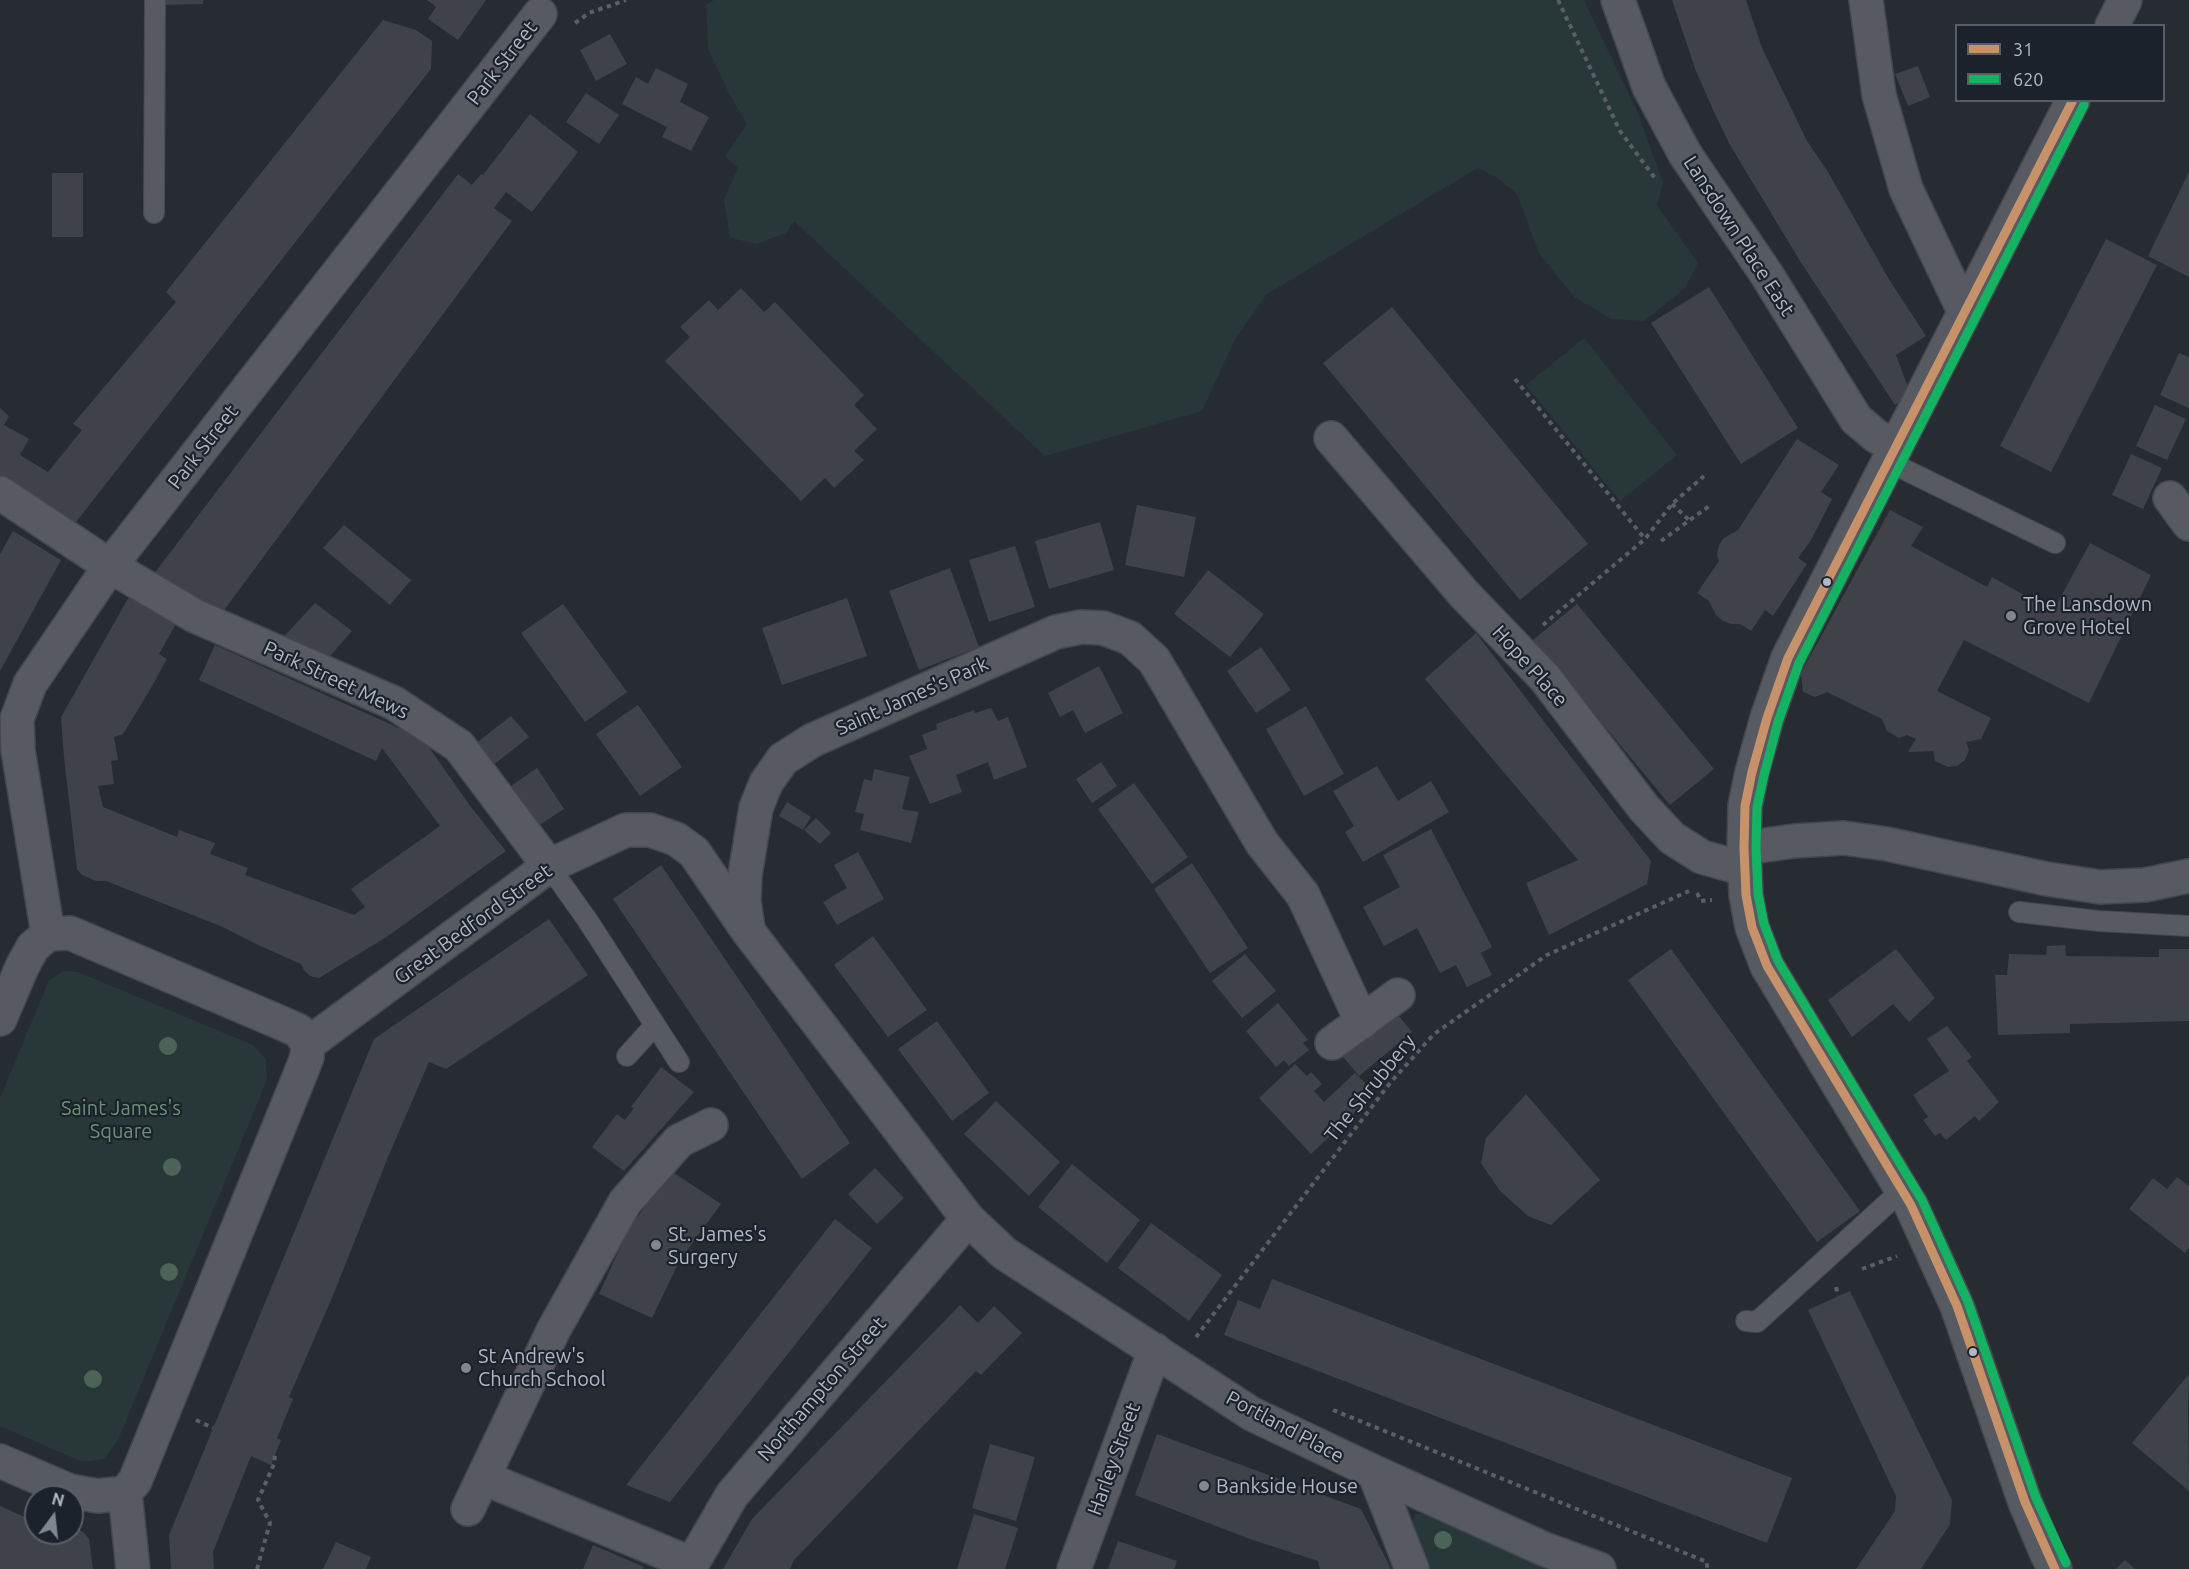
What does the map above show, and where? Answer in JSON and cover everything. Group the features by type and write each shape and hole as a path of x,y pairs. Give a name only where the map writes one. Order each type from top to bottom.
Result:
{"street":[{"name":"Lansdown Place East","path":"1618,0 1650,87 1685,154 1767,275 1856,419 1893,454"},
{"path":"1866,0 1879,96 1906,189 1964,311"},
{"path":"2113,24 2126,0"},
{"name":"Park Street","path":"48,934 18,750 17,719 30,684 110,566 540,14"},
{"path":"2055,1569 2025,1502 1957,1306 1911,1205 1767,966 1752,927 1746,895 1744,858 1745,806 1752,772 1788,658 2072,102"},
{"name":"Hope Place","path":"1331,438 1464,594 1545,678 1644,808 1672,837 1702,857 1744,858"},
{"name":"Park Street Mews","path":"0,493 110,566 195,616 394,703 459,746 549,866"},
{"path":"2170,498 2189,524"},
{"name":"Saint James's Park","path":"748,931 744,900 745,875 756,808 766,783 783,759 813,740 1056,632 1081,627 1103,628 1131,638 1154,660 1262,843 1303,895 1362,1022"},
{"name":"Great Bedford Street","path":"308,1044 549,866 626,830 650,830 676,839 694,852 748,931"},
{"path":"1744,858 1794,841 1844,838 1887,844 2048,879 2100,886 2145,885 2189,876"},
{"path":"748,931 968,1219"},
{"path":"0,1019 33,947 48,934 69,933 279,1022 298,1031 308,1044 307,1057 135,1481 125,1493 98,1496 70,1491 0,1461"},
{"path":"1332,1043 1398,995"},
{"path":"468,1509 553,1331 625,1202 679,1141 711,1125"},
{"name":"Portland Place","path":"968,1219 1004,1253 1252,1414 1374,1472 1593,1568"},
{"name":"Northampton Street","path":"690,1566 732,1495 968,1219"},
{"name":"Harley Street","path":"1074,1569 1155,1350"},
{"path":"1374,1472 1412,1569"},
{"path":"484,1478 690,1566"},
{"path":"125,1493 133,1569"}],"lane":[{"path":"154,213 155,0"},
{"path":"1893,454 2055,543"},
{"path":"549,866 588,921 679,1062"},
{"path":"2099,921 2100,886"},
{"path":"2019,912 2099,921 2189,926"},
{"path":"627,1056 654,1026"},
{"path":"1746,1321 1757,1322 1902,1190"}],"path":[{"path":"1515,379 1645,539"},
{"path":"1543,625 1645,539 1672,504 1704,476"},
{"path":"1672,504 1689,520"},
{"path":"1661,542 1712,504"},
{"name":"The Shrubbery","path":"1192,1342 1390,1083 1434,1035 1547,955 1694,889"},
{"path":"1855,1271 1929,1246"},
{"path":"1834,1279 1838,1296"},
{"path":"1331,1409 1707,1562 1707,1569"},
{"path":"257,1569 270,1523 258,1500 274,1464 275,1455"}],"green space":[{"path":"714,0 1584,0 1638,113 1663,183 1657,205 1698,263 1685,288 1644,321 1611,319 1574,297 1539,253 1517,194 1496,177 1478,168 1267,294 1234,341 1202,411 1045,456 794,221 786,233 757,244 730,238 724,199 738,168 725,156 747,124 729,94 708,48 706,5"},
{"path":"1584,338 1677,455 1620,501 1526,385"},
{"name":"Saint James's Square","path":"63,971 78,972 253,1045 266,1059 267,1080 118,1440 104,1459 82,1462 0,1426 0,1098 49,980"},
{"path":"1415,1514 1425,1514 1538,1560 1543,1569 1429,1569 1413,1522"}],"building":[{"path":"162,0 203,0 203,4 162,5"},
{"path":"427,0 486,0 458,40 428,19 436,7"},
{"path":"1672,0 1746,0 1762,48 1807,141 1828,172 1890,281 1926,336 1896,355 1908,387 1903,400 1895,405 1800,261 1730,145 1696,71"},
{"path":"383,20 416,30 432,41 431,69 76,522 0,478 0,408 9,416 4,425 29,439 20,455 48,472 82,430 73,424 176,302 166,292"},
{"path":"610,34 627,64 596,81 580,50"},
{"path":"1918,66 1930,97 1908,106 1895,74"},
{"path":"656,68 688,84 680,102 709,117 691,151 662,137 667,127 622,104 636,77 648,84"},
{"path":"586,93 619,115 599,144 566,122"},
{"path":"530,114 578,152 532,212 506,192 494,208 512,221 216,621 150,579 458,174 472,185 481,174 483,175"},
{"path":"2189,172 2189,277 2148,256"},
{"path":"52,173 83,173 83,237 52,237"},
{"path":"2106,239 2157,265 2051,472 2000,446"},
{"path":"1709,287 1798,428 1741,464 1651,323"},
{"path":"741,288 764,312 775,302 864,395 854,405 877,429 854,451 864,460 834,488 825,478 801,501 665,361 690,337 680,327 709,300 718,310"},
{"path":"1392,307 1588,544 1520,600 1323,363"},
{"path":"2179,353 2189,357 2189,408 2160,395"},
{"path":"2155,405 2186,419 2167,460 2136,446"},
{"path":"1797,439 1839,465 1821,492 1832,499 1811,540 1798,558 1807,564 1773,616 1765,610 1751,631 1740,624 1723,621 1716,615 1709,601 1697,593 1719,561 1717,554 1719,545 1724,538 1738,530"},
{"path":"2131,454 2162,468 2143,509 2112,495"},
{"path":"1137,505 1196,517 1184,577 1125,565"},
{"path":"1890,510 1923,527 1911,546 1987,587 1992,577 2053,611 2090,543 2151,575 2089,703 1964,640 1937,691 1991,718 1981,739 1966,742 1969,750 1965,760 1957,766 1948,767 1935,761 1933,751 1908,752 1916,739 1907,735 1899,738 1887,731 1882,719 1827,692 1815,697 1803,692 1801,673"},
{"path":"1100,522 1114,570 1049,589 1035,541"},
{"path":"344,525 411,580 390,605 323,548"},
{"path":"13,531 61,560 0,671 0,554"},
{"path":"1015,546 1035,607 989,622 969,560"},
{"path":"950,568 979,647 919,670 889,591"},
{"path":"1208,570 1264,614 1230,657 1174,614"},
{"path":"130,595 177,622 159,654 167,659 123,734 114,737 118,760 111,761 114,784 98,786 103,807 177,837 179,830 215,843 210,854 248,868 245,875 354,915 365,907 351,889 440,826 382,748 376,761 199,680 215,645 423,739 471,807 506,851 385,938 319,978 310,976 301,964 223,927 106,881 96,881 82,875 77,869 61,717"},
{"path":"847,598 867,656 782,685 762,628"},
{"path":"315,603 352,631 324,663 278,643"},
{"path":"563,604 627,692 585,722 521,633"},
{"path":"1577,604 1714,769 1670,805 1533,640"},
{"path":"1476,633 1651,861 1647,884 1549,935 1526,883 1578,860 1425,679"},
{"path":"1261,647 1291,690 1256,713 1227,671"},
{"path":"1099,666 1123,713 1085,733 1073,710 1060,717 1048,693"},
{"path":"638,705 682,767 640,796 596,734"},
{"path":"1306,706 1344,774 1304,796 1266,729"},
{"path":"991,708 998,721 1008,717 1027,767 994,780 988,762 956,775 962,792 930,804 909,756 927,749 922,735 937,729 936,724 974,710 975,713"},
{"path":"511,716 529,737 492,766 475,744"},
{"path":"1101,762 1117,786 1092,803 1076,779"},
{"path":"1377,766 1398,801 1431,781 1449,812 1363,862 1345,832 1354,826 1333,791"},
{"path":"537,768 564,809 538,826 511,786"},
{"path":"874,769 910,777 902,809 919,812 911,843 860,830 864,814 855,812 864,779 872,781"},
{"path":"1134,783 1188,857 1152,884 1098,809"},
{"path":"787,802 811,817 803,830 779,816"},
{"path":"816,818 831,833 820,844 804,830"},
{"path":"1431,829 1492,947 1481,953 1492,975 1467,987 1456,965 1440,973 1417,928 1384,946 1363,907 1400,887 1383,855"},
{"path":"858,852 884,899 837,925 823,902 847,888 834,865"},
{"path":"1192,863 1248,948 1210,973 1154,889"},
{"path":"661,865 850,1143 802,1179 613,899"},
{"path":"549,919 588,975 446,1069 429,1062 289,1397 293,1399 277,1438 281,1440 271,1465 251,1456 213,1552 214,1569 171,1569 169,1535 374,1039"},
{"path":"873,936 927,1010 888,1037 834,965"},
{"path":"2065,945 2066,956 2159,957 2159,949 2189,949 2189,1021 2070,1024 2070,1033 1998,1035 1995,975 2007,975 2009,954 2046,955 2047,946"},
{"path":"1671,949 1860,1211 1817,1242 1628,980"},
{"path":"1896,949 1935,998 1909,1022 1893,1004 1852,1037 1828,1000"},
{"path":"1245,954 1276,991 1242,1018 1212,981"},
{"path":"1278,1003 1308,1040 1303,1043 1309,1050 1289,1066 1284,1060 1276,1067 1246,1031"},
{"path":"1393,1009 1412,1032 1359,1076 1340,1053"},
{"path":"937,1021 989,1093 952,1121 898,1049"},
{"path":"1947,1026 1972,1057 1967,1061 1999,1102 1979,1121 1975,1116 1946,1140 1940,1133 1935,1136 1923,1120 1928,1117 1913,1095 1949,1071 1927,1039"},
{"path":"1295,1064 1307,1076 1311,1072 1322,1084 1314,1091 1324,1102 1355,1073 1375,1093 1311,1154 1259,1098"},
{"path":"661,1067 694,1092 624,1171 592,1147 617,1114 625,1120 634,1108 631,1107"},
{"path":"1526,1094 1600,1180 1551,1225 1528,1216 1500,1191 1481,1163 1486,1138"},
{"path":"996,1101 1060,1162 1029,1196 964,1134"},
{"path":"1072,1164 1140,1220 1107,1263 1038,1207"},
{"path":"875,1168 904,1198 877,1224 848,1194"},
{"name":"St. James's Surgery","path":"671,1171 721,1204 680,1260 652,1318 599,1294 628,1230"},
{"path":"2177,1177 2189,1186 2189,1248 2185,1253 2129,1209 2153,1178 2167,1189"},
{"path":"835,1219 872,1248 670,1502 626,1485"},
{"path":"1151,1223 1222,1275 1189,1321 1118,1268"},
{"path":"1272,1279 1792,1478 1767,1543 1224,1335 1238,1300 1260,1309"},
{"path":"1850,1291 1952,1500 1950,1524 1921,1569 1856,1569 1895,1511 1896,1496 1808,1310"},
{"path":"960,1305 978,1323 994,1306 1022,1333 981,1375 976,1371 794,1560 790,1569 723,1569 752,1519"},
{"path":"2189,1374 2188,1410 2189,1491 2132,1443"},
{"path":"1157,1434 1361,1509 1391,1569 1320,1569 1318,1561 1250,1539 1135,1495"},
{"path":"990,1444 1035,1457 1016,1521 972,1508"},
{"path":"0,1506 24,1517 24,1545 84,1545 84,1533 89,1539 93,1569 0,1569"},
{"path":"974,1514 1018,1528 1005,1569 957,1569"},
{"path":"1118,1541 1177,1561 1174,1569 1108,1569"},
{"path":"336,1542 371,1557 366,1569 323,1569"},
{"path":"593,1545 644,1567 643,1569 583,1569"},
{"path":"2125,1560 2135,1569 2116,1569"}],"transit line":[{"name":"31","path":"2055,1569 2025,1502 1957,1306 1911,1205 1767,966 1752,927 1746,895 1744,848 1745,806 1752,772 1767,718 1788,658 2072,102"},
{"name":"620","path":"2066,1563 2036,1498 1968,1302 1922,1200 1778,961 1764,924 1758,894 1756,848 1757,807 1764,775 1778,722 1799,663 2084,105"}],"place":[{"name":"The Lansdown Grove Hotel","path":"2011,616"},
{"name":"St. James's Surgery","path":"656,1245"},
{"name":"St Andrew's Church School","path":"466,1368"},
{"name":"Bankside House","path":"1204,1486"}]}
